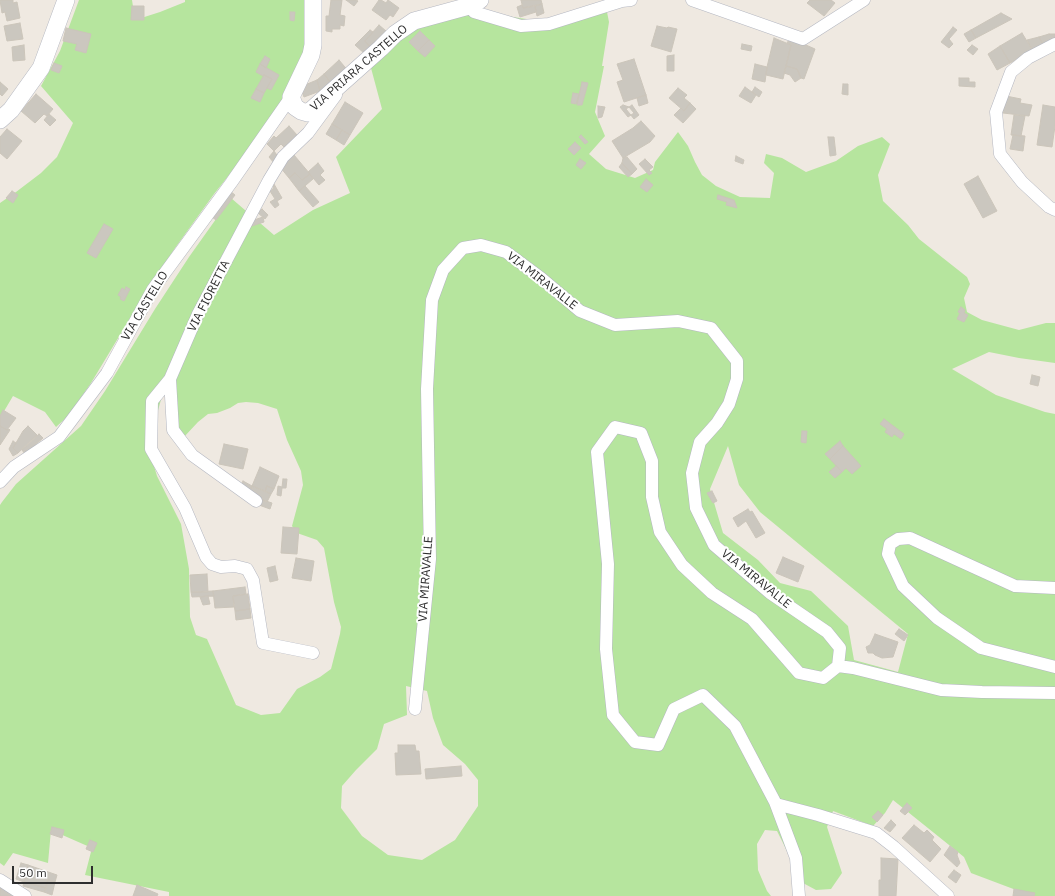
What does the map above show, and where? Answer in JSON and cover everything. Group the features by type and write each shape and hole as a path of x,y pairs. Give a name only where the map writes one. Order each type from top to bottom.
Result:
{"street":[{"path":"291,97 313,45 313,0"},
{"path":"475,3 474,12 521,26 549,24 631,0"},
{"path":"692,0 803,39 864,0"},
{"name":"VIA PRIARA CASTELLO","path":"291,97 295,107 308,113 395,34 414,21 475,3"},
{"path":"0,120 12,110 41,68 61,4"},
{"path":"1055,44 1028,58 1011,72 996,112 1000,154 1022,182 1049,207 1055,210"},
{"name":"VIA FIORETTA","path":"256,501 192,456 173,430 170,379 198,314 269,180 283,157 308,133 338,93 341,83"},
{"name":"VIA CASTELLO","path":"0,482 14,467 59,437 107,373 153,289 231,183 291,97"},
{"name":"VIA MIRAVALLE","path":"415,709 430,559 427,389 432,300 443,270 463,248 481,245 506,252 541,278 580,311 615,325 678,321 711,328 737,361 737,379 729,404 717,423 700,442 692,473 696,508 714,545 770,593 827,632 840,648 838,666"},
{"path":"170,379 152,401 151,449 185,508 206,557 212,564 221,567 235,566 246,569 253,580 263,643 313,653"},
{"path":"799,896 796,858 776,804 735,726 703,695 674,709 658,745 635,742 613,715 606,649 608,564 597,452 615,427 641,432 652,461 652,497 660,532 682,566 712,593 752,619 799,673 823,678 838,666 853,668 942,690 1055,693"},
{"path":"1055,588 1015,586 910,538 898,539 890,544 888,554 903,586 937,618 981,648 1055,667"},
{"path":"776,804 876,833 894,847 948,896"},
{"path":"0,880 25,896"}],"green space":[{"path":"79,0 132,0 135,20 185,2 185,0 310,0 312,30 282,108 214,194 175,248 141,300 91,383 68,416 56,427 45,412 13,396 0,418 0,203 41,173 57,157 73,123 41,86 60,51"},
{"path":"606,7 609,22 602,66 604,66 595,112 605,136 589,154 606,169 635,178 653,170 655,162 678,132 688,146 702,175 716,186 740,197 770,198 774,173 764,163 766,154 782,158 806,172 836,161 858,146 882,137 890,144 878,175 883,201 908,225 919,239 967,277 970,284 964,298 967,312 982,320 1019,330 1046,323 1055,323 1055,363 989,352 952,369 996,395 1055,414 1055,896 1032,896 971,873 964,857 893,800 885,813 873,826 833,811 827,827 842,873 831,889 816,890 803,883 777,831 765,830 757,844 758,870 767,891 771,896 169,896 169,892 85,875 92,848 51,830 48,863 13,853 4,866 0,863 0,505 16,484 81,426 105,391 189,257 231,198 274,235 313,210 350,193 336,157 382,109 371,68 378,53 424,24 482,8 493,14 533,20 549,20","holes":["164,389 170,433 184,437 208,414 217,413 238,403 258,403 277,409 287,440 301,471 303,485 292,526 297,533 317,540 324,548 334,602 341,627 331,669 320,677 297,689 280,713 261,715 236,705 207,639 196,635 190,617 189,569 181,524 157,476 148,446","728,446 739,485 760,512 908,634 898,672 854,660 848,626 811,591 780,583 758,560 723,533 710,489","406,686 427,691 433,718 443,745 465,764 478,780 478,806 455,840 422,860 388,855 362,836 341,808 342,786 377,749 384,724 407,715"]}],"building":[{"path":"0,0 13,0 13,3 17,2 20,18 7,21 5,12 2,13"},
{"path":"331,0 342,0 340,15 345,16 344,26 340,25 340,29 332,29 332,32 326,31 326,16 329,16"},
{"path":"346,0 356,0 358,1 354,6"},
{"path":"379,0 386,3 388,0 399,8 393,17 390,15 386,20 372,10"},
{"path":"521,0 541,0 542,4 523,8"},
{"path":"810,0 831,0 835,3 824,16 807,3"},
{"path":"542,4 544,13 537,16 535,6"},
{"path":"522,5 523,8 535,6 536,12 520,17 517,7"},
{"path":"132,6 144,6 144,20 131,20"},
{"path":"290,12 295,12 294,21 290,20"},
{"path":"1001,13 1012,19 976,38 971,30"},
{"path":"20,23 23,39 7,41 4,26"},
{"path":"379,25 386,31 371,48 365,41"},
{"path":"657,26 677,29 671,52 651,46"},
{"path":"953,27 957,30 949,39 953,44 949,48 941,42"},
{"path":"66,28 91,34 86,53 75,50 77,44 63,41"},
{"path":"370,30 373,32 365,41 371,48 365,54 355,45"},
{"path":"971,30 976,38 969,42 964,34"},
{"path":"420,31 429,40 418,51 409,42"},
{"path":"1022,33 1033,51 1010,63 1000,46"},
{"path":"1055,34 1055,40 1044,46 1039,37"},
{"path":"1039,37 1044,46 1033,51 1027,40"},
{"path":"774,38 791,45 783,79 766,75"},
{"path":"790,38 815,49 804,79 801,78 797,69 786,66 791,45 787,43"},
{"path":"429,40 435,46 425,57 418,51"},
{"path":"742,44 752,46 751,51 741,49"},
{"path":"24,45 25,60 13,61 12,47"},
{"path":"972,45 978,49 973,55 967,50"},
{"path":"1000,46 1010,63 997,70 988,54"},
{"path":"674,55 674,71 667,71 667,56"},
{"path":"265,56 270,59 266,68 260,64"},
{"path":"634,59 646,95 624,102 617,82 623,80 617,64"},
{"path":"339,60 349,72 331,83 324,74"},
{"path":"54,63 62,66 59,73 51,70"},
{"path":"260,64 279,75 271,90 267,88 272,79 256,72"},
{"path":"755,64 767,67 765,82 752,79"},
{"path":"786,66 797,69 801,78 795,82 790,75 784,73"},
{"path":"324,74 331,83 320,91 317,80"},
{"path":"264,75 272,79 264,93 256,89"},
{"path":"959,78 969,78 969,82 975,82 975,87 959,86"},
{"path":"317,80 320,91 304,97 300,87"},
{"path":"0,82 8,89 2,96 0,94"},
{"path":"582,82 588,83 582,105 577,105"},
{"path":"843,84 848,84 848,95 842,94"},
{"path":"745,87 756,95 751,103 739,96"},
{"path":"755,87 762,92 759,97 752,92"},
{"path":"678,88 687,95 684,98 690,103 684,111 669,98"},
{"path":"256,89 264,93 260,102 251,98"},
{"path":"573,93 579,94 576,104 571,103"},
{"path":"36,94 53,109 47,116 44,114 35,123 21,111"},
{"path":"646,95 648,103 639,106 637,98"},
{"path":"1006,96 1021,99 1020,103 1032,105 1029,116 1003,113"},
{"path":"345,102 363,113 350,135 332,124"},
{"path":"690,103 696,109 683,123 674,115 681,108 684,111"},
{"path":"623,105 629,107 634,113 628,117 620,107"},
{"path":"632,105 639,115 634,119 626,109"},
{"path":"1043,105 1055,107 1055,126 1052,147 1037,145"},
{"path":"598,106 605,107 602,117 598,118"},
{"path":"49,114 56,120 50,126 44,120"},
{"path":"1014,115 1025,116 1021,136 1011,135"},
{"path":"641,121 655,136 650,142 623,158 612,141 633,128"},
{"path":"332,124 342,130 336,140 326,134"},
{"path":"289,126 297,135 284,147 281,144 274,151 267,144 274,136 276,138"},
{"path":"7,129 22,141 7,159 0,153 0,137"},
{"path":"342,130 350,135 344,145 336,140"},
{"path":"581,135 588,142 585,144 579,137"},
{"path":"1013,135 1025,136 1023,151 1010,149"},
{"path":"828,137 834,137 836,155 830,156"},
{"path":"575,142 581,148 574,155 568,149"},
{"path":"274,151 279,158 274,163 269,157"},
{"path":"294,155 310,174 302,180 295,173 289,178 280,167"},
{"path":"736,156 744,160 743,164 735,161"},
{"path":"627,157 637,169 632,174 622,163 623,158"},
{"path":"580,159 586,163 581,169 576,165"},
{"path":"645,159 653,167 649,170 652,173 649,175 639,164"},
{"path":"318,163 324,171 320,175 325,180 319,185 308,172"},
{"path":"622,163 632,174 628,177 619,167"},
{"path":"295,173 302,180 310,174 313,179 299,191 289,178"},
{"path":"978,176 997,211 983,218 964,184"},
{"path":"646,179 653,185 647,192 640,187"},
{"path":"274,184 282,198 277,201 279,205 275,208 270,202 275,199 270,191 273,189"},
{"path":"305,186 319,202 313,207 299,191"},
{"path":"12,191 18,195 13,203 6,198"},
{"path":"230,191 235,195 216,220 212,217"},
{"path":"718,195 734,200 737,208 726,205 727,202 717,199"},
{"path":"262,209 268,215 265,219 258,213"},
{"path":"263,217 264,222 252,226 251,221"},
{"path":"104,224 113,229 96,258 87,253"},
{"path":"126,287 130,289 124,301 120,299 121,297 118,295 122,288 125,290"},
{"path":"961,307 965,310 964,313 968,315 964,322 957,319 960,313 958,312"},
{"path":"1032,375 1040,377 1038,386 1030,384"},
{"path":"3,410 16,418 7,430 0,426 0,416"},
{"path":"884,419 904,434 901,439 894,434 892,437 885,432 887,429 880,424"},
{"path":"0,426 10,430 0,445"},
{"path":"28,426 37,435 18,453 13,448 23,431"},
{"path":"802,431 807,431 806,443 801,442"},
{"path":"39,434 43,438 25,454 22,450"},
{"path":"13,441 16,443 13,448 18,453 13,456 9,449"},
{"path":"840,441 843,446 830,459 825,454"},
{"path":"224,444 248,449 243,469 219,464"},
{"path":"843,446 861,466 852,474 846,468 842,472 830,459"},
{"path":"836,466 842,472 835,478 829,472"},
{"path":"260,467 279,476 274,489 267,486 265,491 252,486"},
{"path":"283,479 287,479 286,488 282,488 281,496 277,495 278,486 282,487"},
{"path":"243,481 252,486 249,493 240,487"},
{"path":"252,486 271,494 267,502 249,493"},
{"path":"267,486 274,489 271,494 265,491"},
{"path":"712,491 717,501 713,503 707,493"},
{"path":"260,499 272,503 270,509 259,505"},
{"path":"748,509 750,512 752,511 765,533 756,538 746,521 738,527 733,518"},
{"path":"283,527 299,528 297,554 281,553"},
{"path":"783,557 804,566 798,582 776,573"},
{"path":"296,558 314,561 311,581 292,578"},
{"path":"275,566 278,580 270,582 267,568"},
{"path":"207,574 208,592 191,592 190,575"},
{"path":"245,587 246,594 233,596 234,607 215,608 213,591"},
{"path":"213,591 214,596 192,597 191,592"},
{"path":"248,594 250,609 235,611 233,596"},
{"path":"208,596 210,604 203,605 200,597"},
{"path":"250,609 251,618 236,620 235,611"},
{"path":"899,629 908,635 904,641 895,634"},
{"path":"875,634 898,642 893,657 882,658 873,653 868,653 866,647 870,645"},
{"path":"398,745 415,745 416,751 419,751 421,774 396,775 395,753 398,753"},
{"path":"461,766 462,776 426,779 425,769"},
{"path":"907,803 912,808 905,815 900,811"},
{"path":"878,811 883,815 877,822 872,817"},
{"path":"891,820 896,825 890,832 884,828"},
{"path":"914,825 924,833 927,830 934,837 932,840 941,849 930,862 902,838"},
{"path":"52,827 64,830 62,838 50,834"},
{"path":"90,840 97,843 93,852 86,849"},
{"path":"950,846 958,852 957,855 960,863 957,867 944,855"},
{"path":"881,858 898,859 896,896 879,896"},
{"path":"21,863 28,865 24,882 16,879"},
{"path":"28,865 57,875 55,882 48,880 46,888 24,882"},
{"path":"954,870 961,875 956,883 948,877"},
{"path":"48,880 55,882 52,895 44,892"},
{"path":"24,882 46,888 44,892 23,886"},
{"path":"0,883 18,896 0,896"},
{"path":"137,885 158,894 157,896 133,896"},
{"path":"1014,889 1035,893 1034,896 1013,896"}]}
